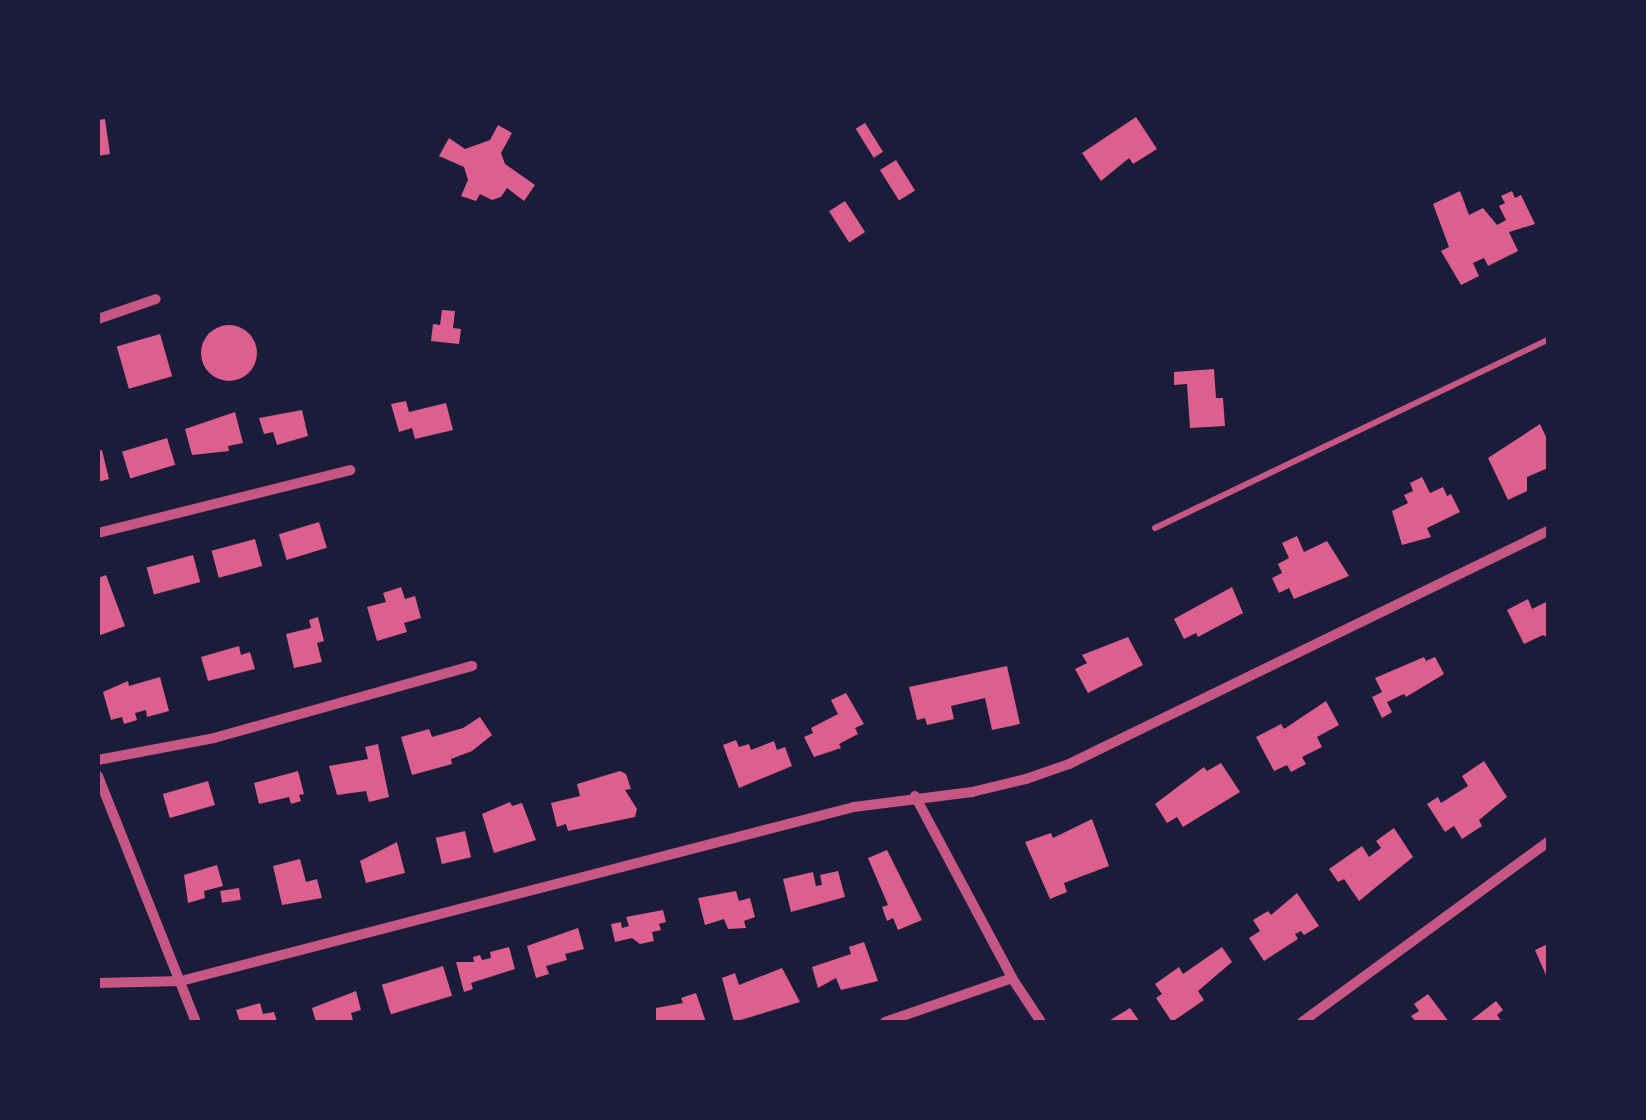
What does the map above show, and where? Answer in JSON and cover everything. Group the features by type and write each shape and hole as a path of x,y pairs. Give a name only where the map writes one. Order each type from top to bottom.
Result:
{"street":[{"path":"98,319 156,299"},
{"path":"98,534 350,470"},
{"path":"98,984 181,981 854,808 915,796 972,792 1069,764 1548,531"},
{"path":"98,760 214,738 472,666"},
{"path":"98,776 196,1022"},
{"path":"915,796 1012,978 1041,1022"},
{"path":"1302,1022 1548,842"},
{"path":"885,1022 1012,978"}],"lane":[{"path":"1156,528 1548,340"}],"building":[{"path":"1136,117 1157,149 1133,164 1129,158 1101,181 1082,153"},
{"path":"105,119 110,154 98,156 98,120"},
{"path":"865,123 883,152 874,158 856,129"},
{"path":"498,125 512,133 501,153 505,164 535,185 524,201 507,188 501,197 492,200 480,194 476,201 461,196 468,180 464,167 439,156 449,138 465,149 490,140"},
{"path":"896,160 915,191 899,201 880,170"},
{"path":"1460,191 1469,215 1483,208 1497,225 1506,220 1499,206 1505,203 1501,196 1512,191 1515,198 1521,195 1535,224 1509,232 1518,251 1488,266 1484,258 1473,263 1479,276 1461,285 1441,251 1449,247 1433,204"},
{"path":"845,201 865,232 849,242 829,211"},
{"path":"442,310 455,311 453,328 461,329 459,344 431,341 433,324 440,325"},
{"path":"229,325 249,333 257,353 249,373 229,381 209,373 201,353 209,333"},
{"path":"160,334 172,376 129,389 117,346"},
{"path":"1214,369 1216,398 1223,398 1225,426 1190,428 1187,384 1174,385 1174,372"},
{"path":"406,401 409,412 446,403 453,430 415,439 412,428 399,432 391,404"},
{"path":"302,410 308,436 277,445 273,432 264,434 259,418"},
{"path":"235,412 243,443 228,446 229,451 192,455 185,429"},
{"path":"1540,424 1548,441 1548,468 1527,477 1527,491 1508,500 1488,458"},
{"path":"167,438 175,465 130,479 122,452"},
{"path":"102,450 109,479 98,482 98,451"},
{"path":"1422,477 1430,493 1443,487 1447,496 1451,494 1460,512 1427,528 1431,537 1402,545 1392,511 1408,503 1404,495 1413,491 1410,483"},
{"path":"319,522 327,548 287,560 279,534"},
{"path":"1297,536 1304,552 1327,541 1349,576 1294,599 1289,588 1279,593 1272,578 1282,573 1278,564 1289,558 1282,543"},
{"path":"255,539 262,566 219,578 212,551"},
{"path":"193,555 200,582 154,594 147,567"},
{"path":"106,575 125,626 98,636 98,578"},
{"path":"401,587 405,599 415,596 421,618 404,623 407,632 377,641 367,607 386,602 383,593"},
{"path":"1232,587 1243,613 1198,637 1196,633 1184,639 1174,619"},
{"path":"1528,599 1532,609 1548,601 1548,638 1543,635 1524,644 1507,610"},
{"path":"318,617 324,641 317,643 322,662 294,668 286,634 311,628 309,620"},
{"path":"1128,637 1143,665 1088,693 1075,669 1087,663 1082,655"},
{"path":"239,646 241,655 250,652 255,669 208,681 201,657"},
{"path":"1424,657 1426,661 1435,657 1444,674 1406,697 1404,694 1387,702 1392,712 1382,718 1372,697 1382,692 1375,678"},
{"path":"1007,666 1020,724 992,730 985,698 951,706 954,719 927,725 925,718 917,720 909,687"},
{"path":"160,677 169,711 147,717 146,710 135,713 137,720 124,724 122,717 111,720 103,692 128,681 129,686"},
{"path":"846,693 864,724 855,728 858,734 839,744 841,748 814,757 804,737 813,733 811,728 838,714 831,700"},
{"path":"1326,701 1339,725 1317,737 1322,747 1302,757 1306,764 1291,772 1287,765 1274,771 1256,737 1281,724 1284,729"},
{"path":"480,717 492,735 472,751 451,759 452,764 412,775 401,737 429,729 432,737 463,728"},
{"path":"736,740 739,747 749,744 751,750 774,741 777,750 785,747 792,766 739,788 723,745"},
{"path":"378,744 389,797 369,802 366,791 337,795 329,766 368,759 365,747"},
{"path":"1484,761 1507,797 1479,820 1482,826 1462,839 1454,826 1445,832 1427,804 1438,797 1441,803 1468,786 1462,776"},
{"path":"1221,763 1240,792 1183,827 1177,817 1167,823 1155,804 1204,767 1207,771"},
{"path":"298,771 304,794 299,795 301,801 291,804 289,797 259,804 254,783"},
{"path":"620,771 626,774 631,789 625,790 637,809 635,817 568,831 566,824 557,827 551,803 580,796 577,784"},
{"path":"208,781 215,805 170,818 163,794"},
{"path":"510,802 512,806 522,803 536,840 494,853 482,814"},
{"path":"1092,819 1109,866 1064,883 1067,892 1050,899 1025,842 1051,833 1053,838"},
{"path":"1394,828 1413,857 1359,901 1344,879 1338,882 1329,869 1362,846 1369,857 1381,848 1376,841"},
{"path":"465,831 471,857 442,864 436,838"},
{"path":"397,842 405,873 366,883 360,861"},
{"path":"887,850 922,920 898,930 893,918 887,921 882,907 888,905 868,858"},
{"path":"300,859 306,882 317,879 322,898 282,905 273,866"},
{"path":"217,865 223,886 204,891 205,898 188,903 184,875"},
{"path":"838,871 845,897 791,912 783,879 813,872 816,886 822,885 820,875"},
{"path":"239,888 241,900 222,903 220,891"},
{"path":"736,891 739,901 750,898 755,917 744,921 746,928 728,929 724,919 705,925 698,898"},
{"path":"1297,893 1319,926 1304,935 1301,931 1295,934 1298,939 1264,961 1249,938 1260,931 1253,920 1268,911 1271,915"},
{"path":"663,910 666,922 659,924 661,930 652,932 654,941 640,944 632,938 615,942 611,924 621,922 622,928 629,926 626,917"},
{"path":"578,928 584,949 565,954 567,960 546,966 549,974 536,978 527,946"},
{"path":"864,942 878,981 841,990 836,978 818,988 812,967 851,954 849,947"},
{"path":"1548,944 1548,980 1535,950"},
{"path":"509,947 515,969 471,983 473,989 464,992 456,962 474,962 473,957 480,955 482,960 491,958 490,952"},
{"path":"1222,947 1232,962 1198,991 1204,1000 1172,1022 1156,998 1162,994 1155,984 1179,967 1183,974"},
{"path":"443,966 452,996 391,1014 382,985"},
{"path":"782,968 800,1002 734,1022 722,978 735,973 739,985"},
{"path":"356,991 361,1010 351,1013 353,1020 316,1022 312,1008"},
{"path":"696,993 706,1022 656,1022 656,1008 683,1003 681,998"},
{"path":"1428,994 1449,1022 1416,1022 1411,1016 1419,1011 1414,1004"},
{"path":"1496,1001 1503,1010 1497,1015 1502,1022 1469,1022"},
{"path":"260,1003 263,1014 274,1012 277,1022 240,1022 236,1010"},
{"path":"1130,1008 1140,1022 1107,1022"}]}
